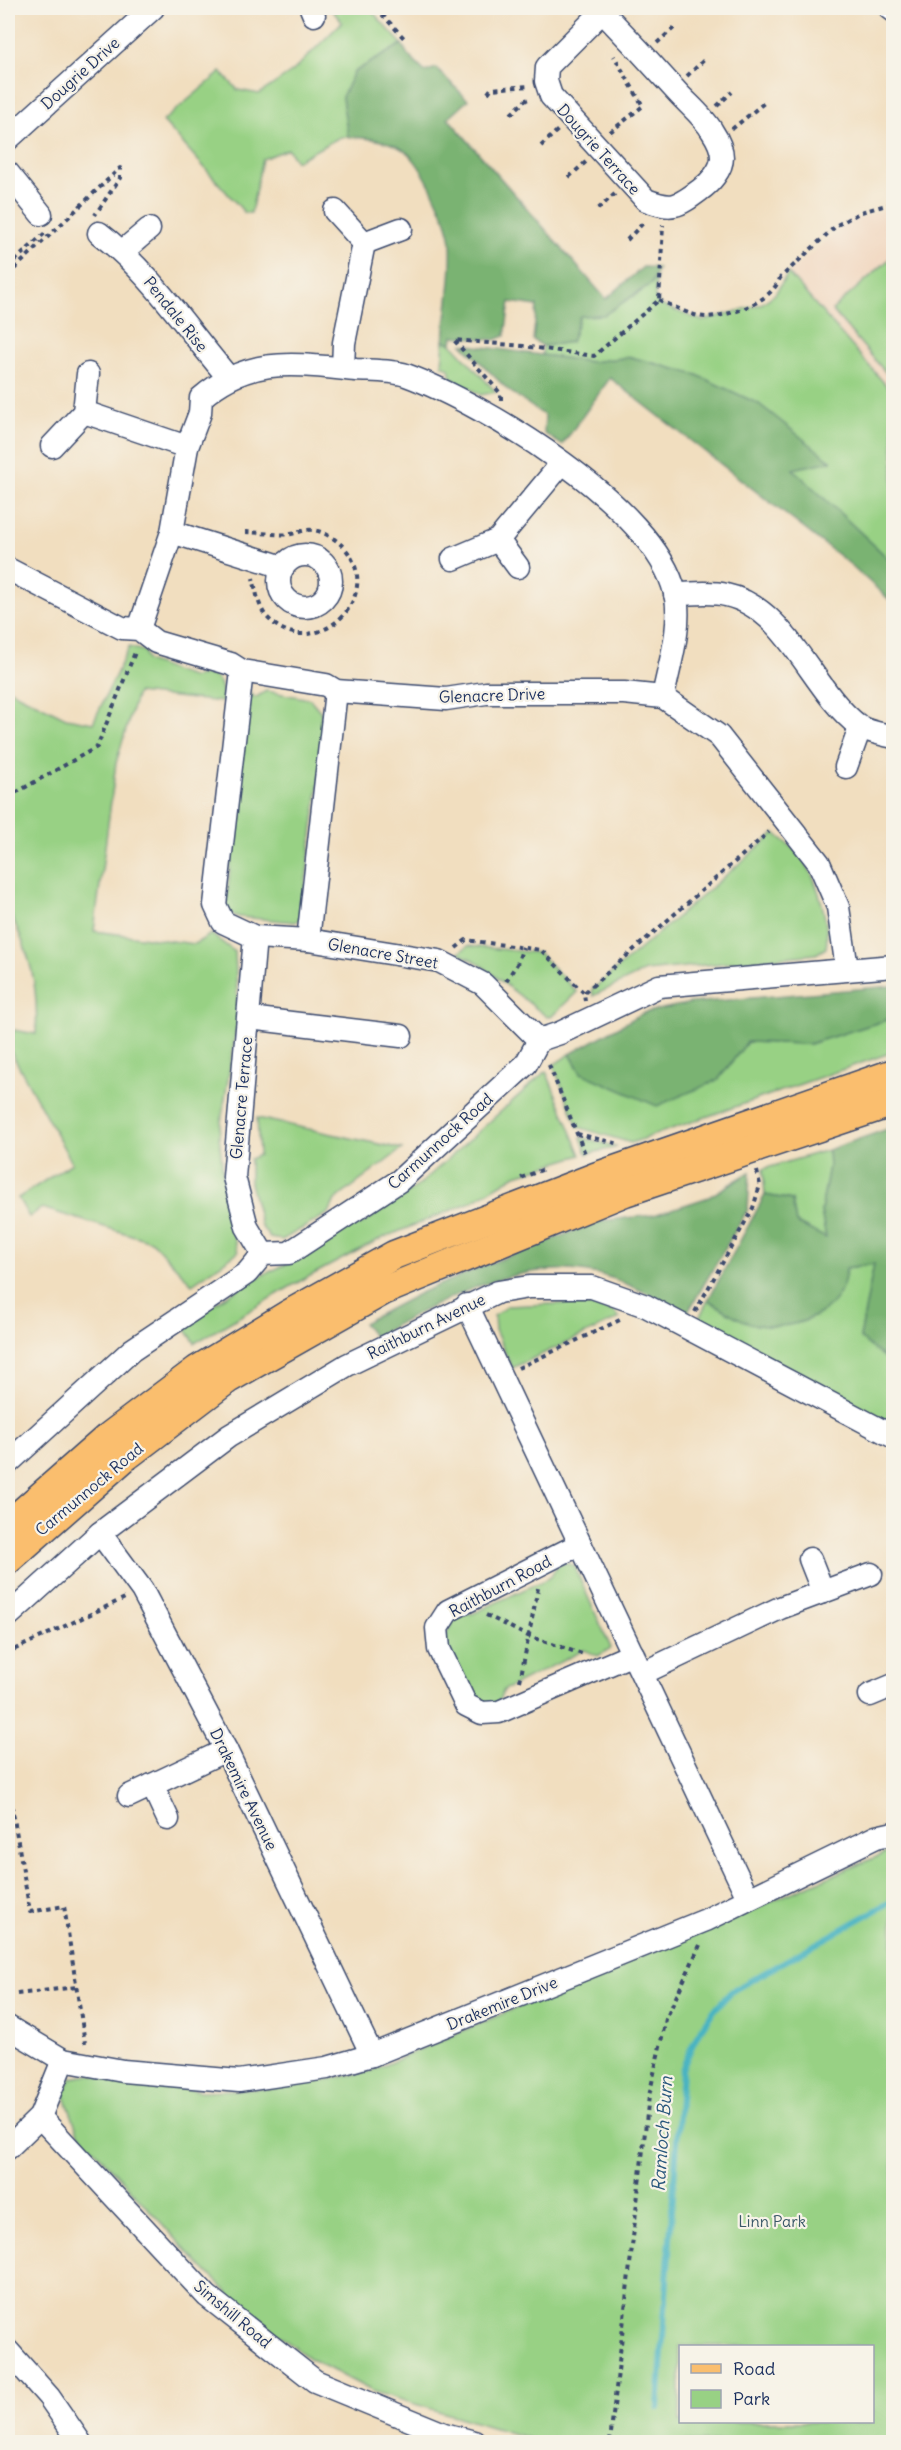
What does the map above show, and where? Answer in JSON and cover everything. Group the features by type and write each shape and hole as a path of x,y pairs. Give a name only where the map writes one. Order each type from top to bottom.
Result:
{"main road":[{"name":"Carmunnock Road","path":"8,1525 107,1438 197,1370 289,1314 394,1255 585,1181 894,1073"},
{"name":"Carmunnock Road","path":"8,1560 124,1458 219,1386 317,1326 383,1291 625,1192 894,1102"}],"street":[{"name":"Dougrie Drive","path":"8,139 153,8"},
{"path":"890,8 894,11"},
{"name":"Dougrie Terrace","path":"664,207 646,200 551,96 547,66 601,9 711,129 717,141"},
{"path":"664,207 682,203 704,187 718,171 722,157 717,141"},
{"path":"8,173 41,214"},
{"path":"336,211 363,243"},
{"path":"123,251 149,229"},
{"path":"363,243 401,229"},
{"name":"Pendale Rise","path":"99,233 123,251 189,326 204,349 228,377"},
{"path":"343,368 344,343 363,243"},
{"path":"139,629 172,532 187,447 200,413 201,398 228,377 272,364 404,374 477,408 501,423 562,462 623,512 661,560 675,594 676,629 663,697"},
{"path":"52,446 84,412 88,374"},
{"path":"84,412 187,447"},
{"path":"453,559 498,540 562,462"},
{"path":"172,532 283,567"},
{"path":"498,540 518,567"},
{"name":"Glenacre Drive","path":"8,570 122,628 139,629 156,642 231,664 242,670 326,685 336,691 446,699 486,693 624,693 663,697 719,736 819,863 838,907 847,969"},
{"path":"675,594 725,594 744,601 764,613 792,645 830,700 861,728 894,737"},
{"path":"242,670 215,905 223,922 255,937 308,940 336,691"},
{"path":"846,767 861,728"},
{"name":"Glenacre Terrace","path":"255,937 234,1177 247,1227 263,1254"},
{"name":"Glenacre Street","path":"308,940 439,961 483,984 539,1040"},
{"path":"539,1040 588,1020 659,986 894,966"},
{"path":"249,1018 401,1036"},
{"name":"Carmunnock Road","path":"263,1254 289,1253 399,1181 526,1064 539,1040"},
{"path":"8,1463 132,1350 247,1273 263,1254"},
{"name":"Raithburn Avenue","path":"8,1616 100,1533 229,1436 347,1365 498,1292 529,1287 592,1287 640,1305 894,1437"},
{"path":"467,1305 748,1898"},
{"name":"Drakemire Avenue","path":"100,1533 142,1590 226,1750 372,2055"},
{"name":"Raithburn Road","path":"580,1544 448,1611 437,1628 439,1649 466,1705 482,1713 499,1712 611,1664 638,1664 871,1574"},
{"path":"810,1559 823,1592"},
{"path":"870,1695 893,1686"},
{"path":"129,1796 226,1750"},
{"path":"152,1785 168,1819"},
{"name":"Drakemire Drive","path":"8,2027 63,2060 123,2071 239,2081 327,2068 372,2055 706,1920 876,1837 894,1833"},
{"path":"8,2148 40,2117 63,2060"},
{"name":"Simshill Road","path":"40,2117 207,2296 315,2381 444,2434 474,2442"},
{"path":"8,2351 49,2397 80,2442"}],"path":[{"path":"376,8 404,38"},
{"path":"595,144 643,106 611,51 625,36"},
{"path":"488,93 491,89 548,85"},
{"path":"717,141 764,103"},
{"path":"8,275 120,168 120,178 91,221 99,233"},
{"path":"659,300 706,318 750,305 777,287 780,278 837,225 861,212 894,203"},
{"path":"501,423 501,394 454,340 523,346 594,356 659,300 664,207"},
{"path":"8,797 98,747 138,644 139,629"},
{"path":"584,993 783,819"},
{"path":"439,961 466,940 541,950 584,993 588,1020"},
{"path":"495,996 518,964 523,947"},
{"path":"539,1040 577,1134 620,1144 627,1151"},
{"path":"704,1299 753,1208 760,1185 753,1150"},
{"path":"501,1376 633,1314 640,1305"},
{"path":"515,1705 544,1562"},
{"path":"8,1649 9,1652 142,1590"},
{"path":"462,1604 528,1636 611,1664"},
{"path":"8,1797 11,1801 30,1912 64,1906 88,2065"},
{"path":"610,2442 649,2096 666,2019 702,1941 706,1920"},
{"path":"8,1995 77,1988"}],"shaded area":[{"path":"893,207 893,393 788,273 848,222"}],"green space":[{"path":"330,8 369,8 402,44 354,72 342,97 348,137 340,137 296,161 288,149 262,159 251,213 245,213 163,121 221,72 238,90 259,94 293,71 342,22"},
{"path":"402,44 408,55 425,72 436,68 468,100 448,118 606,299 643,267 658,268 651,284 604,315 580,316 571,342 543,346 533,340 537,306 510,302 505,336 495,340 453,336 452,344 444,340 451,256 446,222 427,180 405,151 385,142 348,137 342,97 354,72"},
{"path":"893,256 893,381 832,310"},
{"path":"788,273 893,393 893,563 792,469 831,460 697,375 631,357 591,362 542,355 543,346 571,342 580,316 641,292 656,278 655,297 660,305 703,321 761,304 775,294"},
{"path":"444,340 452,344 496,392 481,395 451,378 449,368 442,365"},
{"path":"462,344 591,362 631,357 697,375 759,404 831,461 793,469 893,563 893,603 851,565 610,378 562,445 544,433 545,416 508,390"},
{"path":"129,647 144,651 147,661 181,674 194,677 211,675 218,680 222,693 222,702 137,693 116,763 94,931 195,944 211,934 235,952 238,1017 219,1135 227,1214 238,1252 192,1284 151,1241 42,1208 29,1217 18,1198 72,1163 11,1052 13,1030 36,1034 37,1016 31,969 22,940 8,909 8,689 66,718 93,723"},
{"path":"266,691 310,699 321,712 321,719 327,720 301,919 295,922 240,917 233,915 226,908 246,705 251,693 255,698"},
{"path":"775,833 795,850 810,870 825,916 826,948 816,954 645,971 593,996 592,990"},
{"path":"468,946 539,953 577,992 552,1016 547,1017 477,962 458,953"},
{"path":"893,986 893,1018 809,1044 747,1042 718,1080 657,1106 581,1073 570,1054 643,1013 691,1003"},
{"path":"893,1018 893,1052 631,1143 578,1127 553,1065 570,1054 581,1073 718,1080 747,1042 809,1044"},
{"path":"546,1071 581,1155 516,1175 471,1202 378,1240 293,1285 195,1343 182,1324 250,1281 295,1260 355,1222 359,1226 419,1185"},
{"path":"257,1118 402,1149 335,1200 329,1213 282,1240 270,1238 261,1226 250,1183 250,1159 259,1155"},
{"path":"893,1127 893,1365 860,1338 874,1264 846,1268 837,1296 828,1307 817,1315 789,1325 752,1324 708,1300 765,1195 792,1200 796,1223 826,1238 821,1211 829,1166 828,1150"},
{"path":"581,1137 617,1147 587,1154"},
{"path":"828,1150 829,1166 821,1211 826,1238 796,1223 792,1200 765,1195 763,1169"},
{"path":"750,1172 748,1209 688,1312 608,1277 578,1271 547,1270 486,1283 428,1308 374,1337 363,1323 420,1293 486,1265 600,1221 654,1215 709,1197"},
{"path":"874,1264 860,1338 893,1365 893,1425 696,1324 708,1300 756,1325 846,1268"},
{"path":"575,1303 613,1311 620,1318 512,1368 495,1330 494,1316 507,1306"},
{"path":"566,1563 574,1566 611,1648 598,1656 584,1650 504,1690 498,1702 487,1706 474,1701 444,1640 458,1610 472,1614 551,1577 558,1564"},
{"name":"Linn Park","path":"893,1850 893,2442 541,2442 372,2391 309,2358 244,2309 198,2263 78,2132 64,2094 71,2078 89,2075 201,2091 285,2088 371,2071"}],"waterway":[{"name":"Ramloch Burn","path":"658,2408 682,2070 691,2048 708,2018 732,1991 894,1900"}]}
